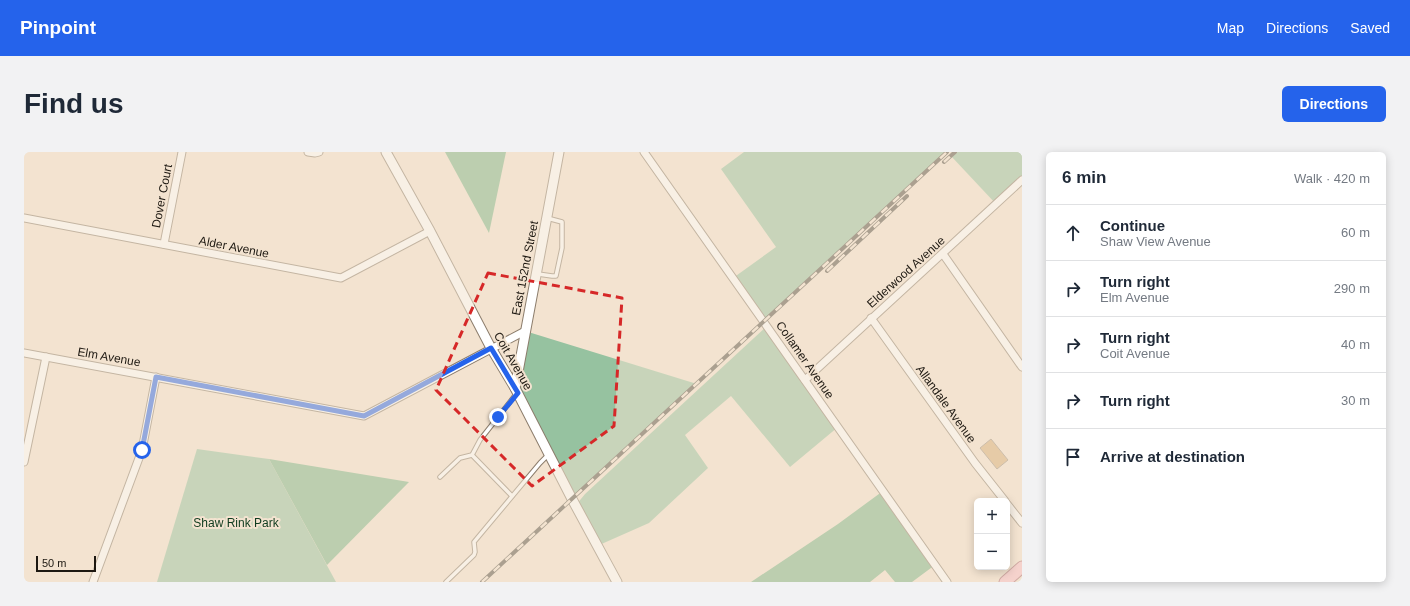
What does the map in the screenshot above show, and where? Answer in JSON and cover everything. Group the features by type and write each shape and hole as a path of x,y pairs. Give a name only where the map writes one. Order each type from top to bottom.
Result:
{"main road":[{"path":"1005,582 1022,566"}],"street":[{"name":"Dover Court","path":"164,244 182,152"},
{"path":"308,152 319,152"},
{"name":"Coit Avenue","path":"386,152 430,231 491,348 516,390 616,582"},
{"name":"East 152nd Street","path":"516,390 559,152"},
{"name":"Collamer Avenue","path":"644,152 947,582"},
{"name":"Elderwood Avenue","path":"805,380 1022,180"},
{"name":"Alder Avenue","path":"24,218 341,278 430,231"},
{"path":"943,254 1022,367"},
{"name":"Allandale Avenue","path":"871,318 1003,498"},
{"name":"Elm Avenue","path":"24,352 364,416 491,348 526,331"},
{"path":"24,462 27,427 46,357"},
{"path":"93,582 142,450 156,377"},
{"path":"1010,508 1022,523"}],"lane":[{"path":"536,274 556,276 562,248 562,222 546,218"},
{"path":"440,477 460,458 472,455 480,440 516,390"},
{"path":"446,582 474,555 474,542 549,454"},
{"path":"472,455 512,496"}],"highlighted area":[{"path":"488,273 622,298 614,426 532,486 436,390"}],"green space":[{"path":"445,152 506,152 489,233"},
{"path":"744,152 947,152 763,321 733,278 776,247 721,169"},
{"path":"955,152 1022,152 1022,180 996,204 951,156"},
{"path":"767,326 838,427 790,467 731,396 685,435 708,468 649,523 597,546 576,505 585,494"},
{"path":"525,331 697,384 572,499 515,388"},
{"name":"Shaw Rink Park","path":"197,449 269,459 336,582 157,582"},
{"path":"269,459 409,482 327,565"},
{"path":"883,491 935,565 912,582 895,582 885,570 870,582 751,582 838,524"}],"building":[{"path":"991,439 1008,460 997,469 980,448"}],"railway":[{"path":"482,582 947,152"},
{"path":"944,162 955,152"},
{"path":"827,271 907,196"}],"route":[{"path":"142,450 156,377 364,416 491,348 518,393 498,417"}]}
